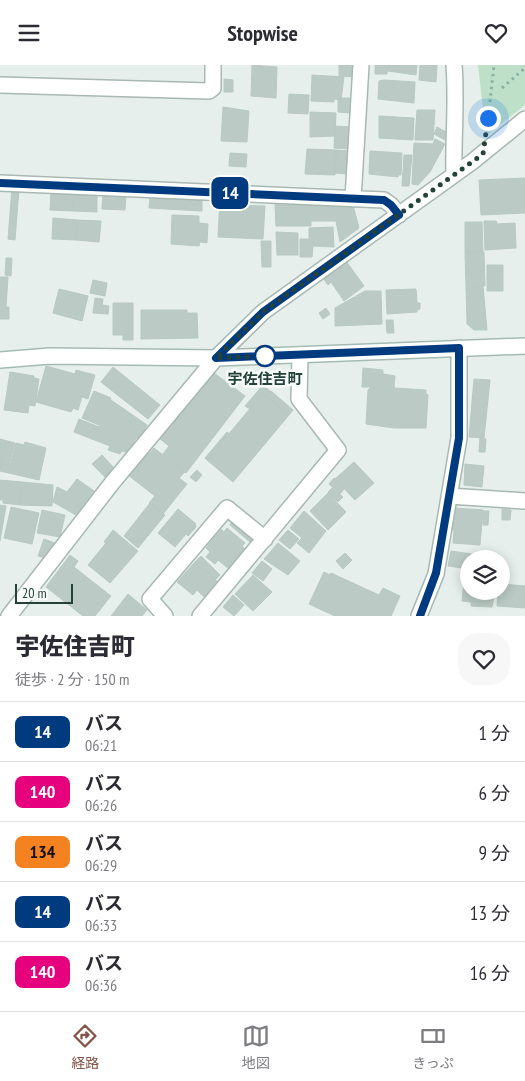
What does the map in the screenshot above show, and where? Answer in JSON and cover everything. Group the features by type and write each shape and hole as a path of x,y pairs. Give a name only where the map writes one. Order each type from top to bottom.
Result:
{"street":[{"path":"0,85 209,91 213,87 213,65"},
{"path":"353,199 362,65"},
{"path":"454,65 457,105 454,175"},
{"path":"9,616 112,483 216,358 263,312 478,158 525,119"},
{"path":"0,183 384,200 399,215"},
{"path":"0,360 50,356 216,358 525,347"},
{"path":"420,616 436,573 459,438 459,348"},
{"path":"200,616 338,450 299,399 300,355"},
{"path":"449,496 525,501"},
{"path":"165,616 150,599 227,508 264,539"}],"path":[{"path":"478,158 494,65"},
{"path":"502,88 525,68"}],"green space":[{"path":"478,65 525,65 525,105 486,136"}],"building":[{"path":"252,65 277,67 276,98 251,96"},
{"path":"339,65 356,65 355,77 339,76"},
{"path":"375,65 388,65 387,74 375,74"},
{"path":"388,65 417,65 416,75 388,71"},
{"path":"420,65 437,65 436,82 419,80"},
{"path":"312,75 344,77 341,100 334,99 334,102 311,101"},
{"path":"224,79 233,80 233,92 224,92"},
{"path":"379,81 415,82 414,103 378,99"},
{"path":"289,94 309,95 308,114 288,113"},
{"path":"341,98 352,98 351,113 338,112 338,100"},
{"path":"223,107 249,111 247,142 221,141"},
{"path":"417,110 435,110 433,140 415,140"},
{"path":"310,112 336,113 335,136 310,137"},
{"path":"379,116 414,118 413,140 379,138"},
{"path":"335,126 351,127 350,149 334,148"},
{"path":"437,127 450,134 447,141 434,134"},
{"path":"435,139 445,144 430,172 418,185 412,184 414,143 433,144"},
{"path":"307,149 336,150 335,175 305,174"},
{"path":"336,150 349,151 348,174 335,173"},
{"path":"370,151 402,153 401,175 398,175 398,177 369,174"},
{"path":"230,153 247,154 246,167 229,166"},
{"path":"404,155 412,155 409,186 402,186"},
{"path":"525,178 525,213 481,215 479,180"},
{"path":"12,188 19,189 15,240 8,239"},
{"path":"51,191 74,192 73,211 50,210"},
{"path":"74,192 97,193 97,212 73,211"},
{"path":"103,194 126,195 125,210 102,209"},
{"path":"150,196 202,198 202,211 149,208"},
{"path":"220,199 235,200 235,205 265,206 263,239 218,237"},
{"path":"285,202 353,205 359,228 340,242 336,221 311,221 311,226 276,226 275,204 284,205"},
{"path":"172,215 199,216 199,223 208,224 207,243 200,242 199,246 171,244"},
{"path":"53,218 77,220 76,240 52,239"},
{"path":"77,220 101,221 99,242 76,240"},
{"path":"484,221 496,221 497,224 515,223 516,248 485,250"},
{"path":"465,222 482,222 483,252 465,252"},
{"path":"333,227 334,247 313,246 312,257 300,257 300,239 309,239 309,228"},
{"path":"276,232 298,233 298,255 277,255"},
{"path":"261,241 271,241 271,267 262,267"},
{"path":"465,252 484,252 485,286 466,286"},
{"path":"6,258 12,258 11,276 5,275"},
{"path":"346,261 364,286 344,301 331,282 328,285 322,277"},
{"path":"487,265 503,265 503,291 487,291"},
{"path":"0,277 8,277 6,307 9,307 9,319 0,319"},
{"path":"93,280 107,283 105,296 90,293"},
{"path":"466,286 483,286 487,330 474,330 467,324"},
{"path":"59,289 88,296 82,321 53,313"},
{"path":"416,289 417,303 420,303 420,309 417,312 387,314 386,290"},
{"path":"365,291 381,291 382,324 335,326 335,308"},
{"path":"95,298 103,299 102,305 109,306 108,314 93,313"},
{"path":"113,303 133,303 133,340 123,340 123,335 113,335"},
{"path":"326,308 330,314 323,319 319,313"},
{"path":"141,310 187,310 187,313 197,313 198,338 141,339"},
{"path":"386,320 393,320 394,333 387,333"},
{"path":"46,366 75,374 76,370 95,375 88,399 82,397 78,410 73,408 71,412 36,402"},
{"path":"113,367 160,405 148,419 101,382"},
{"path":"363,368 383,370 383,374 395,376 394,388 426,390 428,395 426,428 394,428 366,424 368,390 371,387 362,387"},
{"path":"10,372 34,376 34,378 39,379 35,406 29,405 28,413 4,410"},
{"path":"214,373 245,396 186,473 163,454 169,446 159,438 205,380 207,382"},
{"path":"474,379 490,380 484,438 469,437"},
{"path":"263,385 270,391 266,396 263,393 250,409 245,406"},
{"path":"94,391 111,398 99,425 82,418"},
{"path":"271,391 293,410 289,415 266,396"},
{"path":"263,393 289,415 233,482 207,460"},
{"path":"111,400 147,425 139,439 136,438 128,453 122,451 120,454 108,450 110,446 74,432 79,419 99,427"},
{"path":"227,432 229,434 207,460 205,458"},
{"path":"480,438 486,439 485,452 479,452"},
{"path":"0,439 15,443 9,465 0,463"},
{"path":"25,442 46,448 39,480 0,471 0,463 10,466 16,443 24,445"},
{"path":"154,448 185,472 179,478 187,484 163,514 149,503 155,496 128,475 146,452 149,454"},
{"path":"102,455 114,468 105,477 92,464"},
{"path":"354,462 374,483 355,500 335,479"},
{"path":"465,464 484,466 482,487 464,485"},
{"path":"197,470 202,475 196,482 190,477"},
{"path":"334,478 344,489 340,494 329,484"},
{"path":"77,479 94,491 76,515 53,502 57,487 67,492"},
{"path":"0,480 22,482 20,505 3,503 3,500 0,500"},
{"path":"22,482 53,485 52,506 20,505"},
{"path":"332,488 343,497 338,502 328,492"},
{"path":"328,493 346,512 328,530 310,511"},
{"path":"150,503 165,515 138,548 124,536"},
{"path":"0,505 6,506 0,541"},
{"path":"11,507 39,513 32,544 4,538"},
{"path":"455,508 483,510 480,545 453,543 454,530 450,529 450,520 454,520"},
{"path":"178,509 195,523 196,527 188,536 186,534 175,547 158,533"},
{"path":"502,509 511,510 510,520 502,520"},
{"path":"42,510 65,515 60,537 37,533"},
{"path":"304,511 326,531 309,553 297,543 302,538 290,528"},
{"path":"483,511 489,511 488,525 483,525"},
{"path":"233,521 254,537 250,542 230,525"},
{"path":"227,528 245,543 242,546 245,549 229,569 218,560 215,564 206,557 210,552 206,548 221,529 224,532"},
{"path":"113,530 138,551 110,583 88,565 106,543 104,542"},
{"path":"288,530 299,539 290,549 279,540"},
{"path":"44,539 57,544 45,558 38,556"},
{"path":"278,543 300,561 288,575 264,559"},
{"path":"451,551 460,552 460,568 448,566"},
{"path":"345,553 352,560 343,569 336,561"},
{"path":"70,555 78,561 74,567 111,596 95,616 83,616 46,587"},
{"path":"201,556 220,575 215,580 195,562"},
{"path":"262,561 272,569 263,581 252,573"},
{"path":"195,562 217,581 204,597 197,590 193,595 177,582"},
{"path":"324,572 330,575 331,573 379,595 383,588 400,596 391,616 335,616 309,604"},
{"path":"253,575 272,592 253,611 235,594"},
{"path":"510,585 525,586 525,608 497,606 497,600 510,600"},
{"path":"128,594 147,610 142,616 111,616"},
{"path":"233,595 244,605 234,616 223,607"},
{"path":"493,600 492,607 471,606 471,602 462,601"}],"bus line":[{"name":"14","path":"0,183 384,200 391,205 399,215 263,312 216,358 459,348 459,438 436,573 420,616"}],"place":[{"name":"宇佐住吉町","path":"265,356"}],"route":[{"path":"265,356 216,358 263,312 483,154 488,118"}]}
